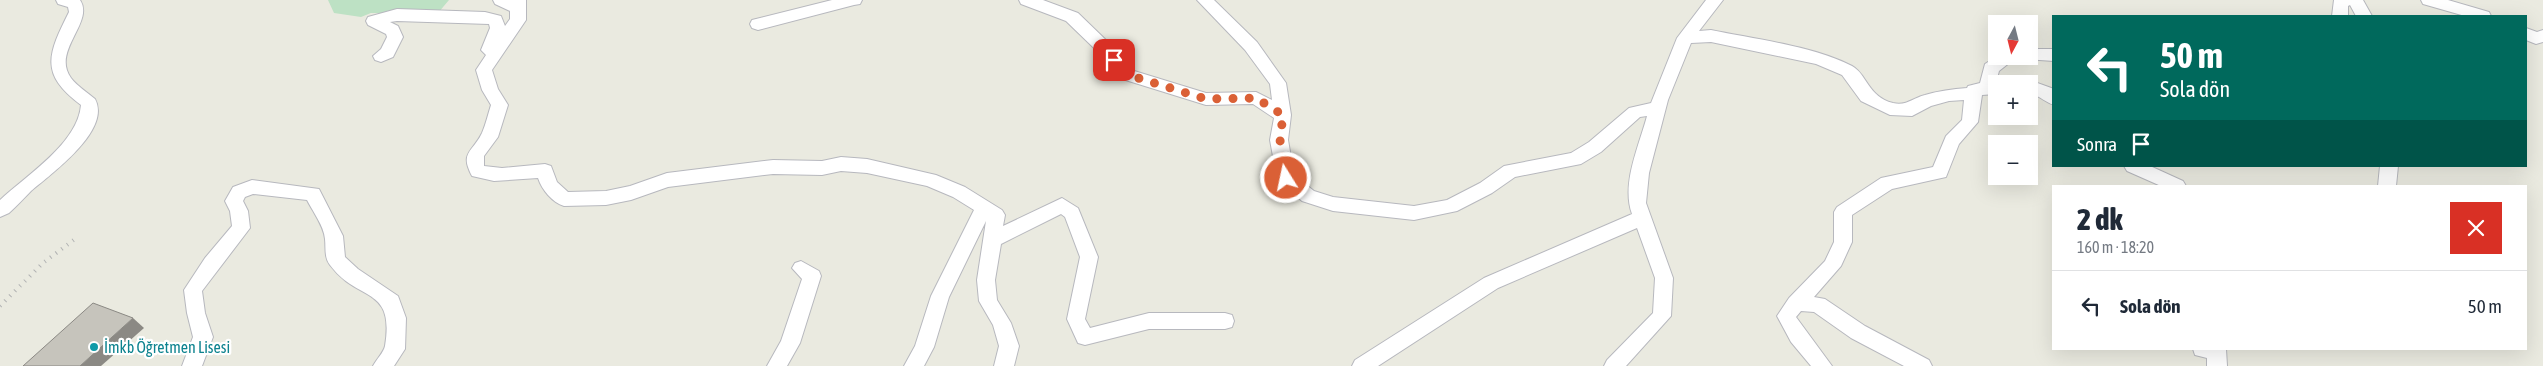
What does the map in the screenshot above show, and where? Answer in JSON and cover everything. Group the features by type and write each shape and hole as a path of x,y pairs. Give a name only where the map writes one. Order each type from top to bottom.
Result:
{"street":[{"path":"0,210 72,144 85,127 90,114 89,104 70,89 59,74 57,59 77,12 75,4 64,0"},
{"path":"758,24 851,0"},
{"path":"1027,0 1072,17 1102,46 1125,74 1206,99 1256,98 1283,115"},
{"path":"1205,0 1251,46 1278,83 1283,115 1280,140 1286,178 1308,196 1333,204 1414,213 1451,206 1486,188 1510,172 1575,159 1595,147 1635,112 1658,108"},
{"path":"1614,366 1662,316 1664,278 1636,203 1640,173 1658,108 1685,38 1715,0"},
{"path":"2340,15 2340,3 2348,0"},
{"path":"2355,0 2363,15"},
{"path":"2430,0 2480,15"},
{"path":"484,70 518,20 512,3"},
{"path":"381,56 386,53 395,37 392,30 376,25 374,22 378,19 396,15 495,20 498,28 488,52 484,70 490,90 500,106 489,137 476,154 474,163 478,171 487,174 524,171 545,172 550,185 564,199 614,196 675,179 773,167 822,168 841,164 867,166 930,180 959,192 996,215 994,239 986,280 988,302 1002,323 1009,346 1004,366"},
{"path":"2527,34 2536,38 2543,36"},
{"path":"1685,38 1711,36 1819,59 1848,71 1867,97 1890,109 1912,110 1934,99 1986,90"},
{"path":"2038,55 2052,55"},
{"path":"1822,366 1798,336 1786,316 1832,266 1843,242 1843,212 1887,182 1940,172 1952,141 1970,122 1986,90 1991,68 1996,65"},
{"path":"2038,89 2047,92 2052,97"},
{"path":"2135,167 2175,185"},
{"path":"2387,185 2389,167"},
{"path":"192,366 203,337 196,313 193,290 211,264 241,228 239,211 234,201 239,192 252,188 313,194 334,236 336,260 351,274 391,301 397,318 394,339 395,348 383,366"},
{"path":"994,239 1062,205 1072,213 1089,257 1076,319 1085,337 1148,321 1225,321"},
{"path":"914,366 924,347 940,296 961,256 976,221 985,209"},
{"path":"1362,366 1491,283 1642,218"},
{"path":"777,366 790,343 812,276 801,268"},
{"path":"1796,303 1818,305 1858,332 1922,366"}],"green space":[{"path":"328,0 449,0 438,13 371,13 361,17 334,13"}],"building":[{"path":"93,303 133,318 80,366 23,366"}],"railway":[{"path":"0,306 43,263 75,239"}],"place":[{"name":"İmkb Öğretmen Lisesi","path":"94,347"}],"route":[{"path":"1114,60 1125,74 1167,88 1206,99 1256,98 1283,115 1280,140 1286,178"}]}
